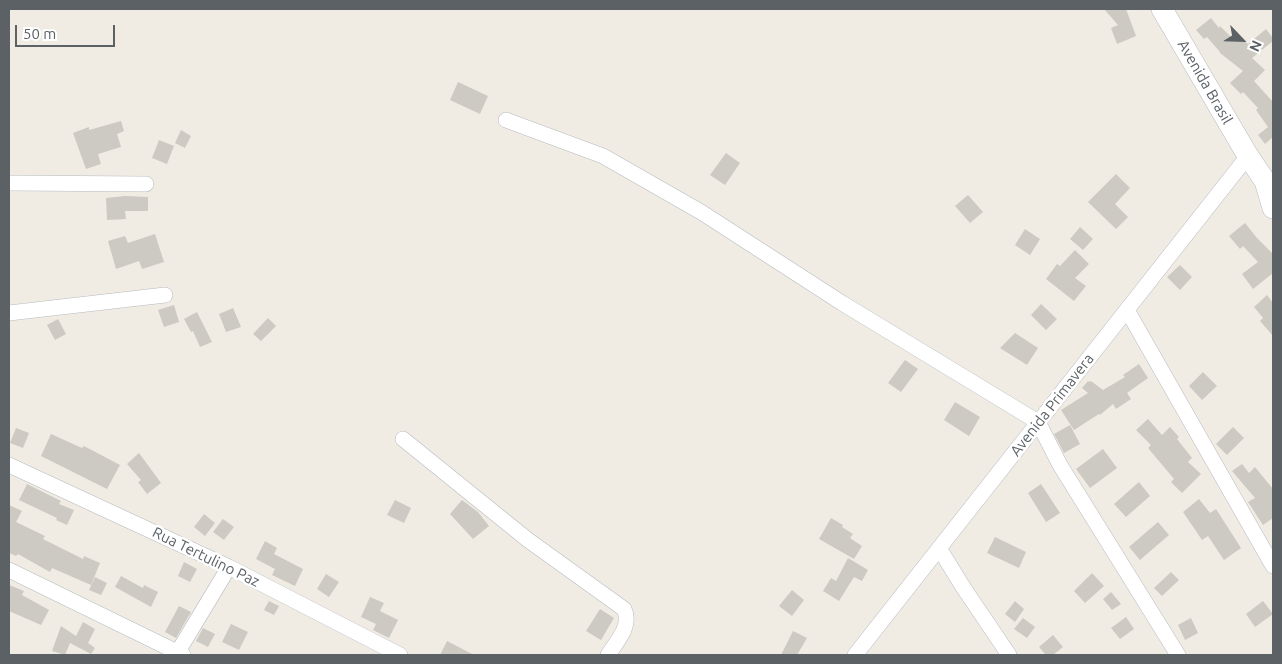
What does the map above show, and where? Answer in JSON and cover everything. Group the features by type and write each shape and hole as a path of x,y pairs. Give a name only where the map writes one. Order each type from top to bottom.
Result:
{"street":[{"name":"Avenida Brasil","path":"1162,9 1248,156 1269,184"},
{"path":"506,120 604,156 701,212 842,303 1038,422 1060,465 1178,655"},
{"name":"Avenida Primavera","path":"862,652 939,548 1248,156"},
{"path":"9,183 146,184"},
{"path":"1269,184 1273,208"},
{"path":"9,313 166,295"},
{"path":"1127,310 1273,566"},
{"path":"403,439 528,540 624,609 627,617 623,633 608,655"},
{"name":"Rua Tertulino Paz","path":"9,465 229,567 400,655"},
{"path":"939,548 1009,655"},
{"path":"9,570 179,654 229,567"}],"building":[{"path":"1104,9 1126,9 1136,36 1117,44 1111,28 1118,25"},
{"path":"1211,18 1219,28 1220,26 1231,37 1234,34 1248,44 1266,29 1273,38 1273,41 1252,58 1265,70 1254,81 1273,102 1273,137 1265,144 1258,135 1268,127 1256,110 1258,108 1243,92 1241,94 1230,83 1243,71 1220,53 1207,37 1204,39 1196,30"},
{"path":"458,82 488,96 480,114 450,100"},
{"path":"121,121 124,131 117,134 121,147 98,154 101,164 86,169 73,133 89,127 89,130"},
{"path":"181,130 191,136 185,148 175,143"},
{"path":"159,140 174,146 167,164 152,158"},
{"path":"726,153 740,163 725,185 710,175"},
{"path":"1116,174 1130,188 1115,204 1128,217 1116,229 1088,202"},
{"path":"968,195 983,212 970,223 955,206"},
{"path":"125,196 148,197 148,211 125,211 126,219 107,220 106,198"},
{"path":"1245,223 1273,254 1273,273 1253,289 1242,274 1258,262 1243,246 1240,249 1229,236"},
{"path":"1080,227 1093,239 1083,250 1070,239"},
{"path":"1025,229 1040,239 1030,255 1015,245"},
{"path":"155,234 164,262 142,269 139,261 116,269 108,241 125,236 128,243"},
{"path":"1075,250 1089,264 1075,278 1086,286 1074,301 1046,279 1057,264 1060,266"},
{"path":"1180,265 1192,277 1180,290 1167,277"},
{"path":"1267,295 1273,303 1273,336 1260,321 1263,318 1254,307"},
{"path":"1041,304 1057,319 1046,330 1031,315"},
{"path":"174,305 179,322 164,327 158,310"},
{"path":"233,308 241,327 226,332 219,314"},
{"path":"197,312 212,342 200,347 193,331 191,332 184,319"},
{"path":"268,318 276,326 261,341 253,334"},
{"path":"58,319 66,334 55,340 47,325"},
{"path":"1015,333 1038,348 1027,365 1000,348"},
{"path":"905,360 918,369 901,392 888,383"},
{"path":"1139,364 1148,378 1127,393 1131,399 1116,409 1113,404 1100,415 1074,430 1061,410 1088,393 1082,388 1088,381 1091,381 1103,390 1125,377 1123,375"},
{"path":"1203,372 1217,386 1202,400 1189,386"},
{"path":"955,402 980,417 969,436 944,420"},
{"path":"1148,419 1162,435 1170,427 1179,437 1177,439 1192,458 1188,462 1201,474 1182,493 1171,482 1174,479 1148,448 1151,445 1136,430"},
{"path":"1070,425 1080,444 1064,453 1054,434"},
{"path":"1233,427 1244,438 1227,455 1216,444"},
{"path":"16,428 29,433 23,448 10,443"},
{"path":"51,434 82,448 84,446 120,465 107,489 41,456"},
{"path":"1103,449 1117,468 1090,488 1076,469"},
{"path":"139,453 161,483 147,494 138,482 141,480 127,464"},
{"path":"1242,464 1249,473 1255,467 1273,489 1273,518 1263,525 1248,502 1255,498 1232,471"},
{"path":"1139,482 1150,496 1126,517 1114,504"},
{"path":"27,484 61,501 59,504 74,510 67,525 56,520 57,518 19,500"},
{"path":"1041,484 1060,513 1046,522 1028,493"},
{"path":"1199,499 1210,513 1216,509 1241,548 1224,560 1208,536 1202,540 1183,512"},
{"path":"395,500 411,508 404,523 387,515"},
{"path":"462,500 478,512 489,526 473,539 450,514"},
{"path":"9,505 22,511 16,522 45,536 43,539 83,559 84,556 100,563 91,585 52,568 50,572 18,554 16,556 9,553"},
{"path":"204,514 215,523 205,536 194,527"},
{"path":"831,518 853,534 850,538 862,546 854,559 819,539"},
{"path":"223,519 234,527 224,540 213,532"},
{"path":"1158,522 1169,535 1140,560 1129,547"},
{"path":"995,537 1026,552 1019,568 987,553"},
{"path":"265,541 277,548 274,554 303,569 295,586 272,575 275,569 256,559"},
{"path":"848,558 868,570 862,581 854,577 839,601 823,591 831,578 836,581"},
{"path":"184,562 197,569 190,582 178,576"},
{"path":"1171,572 1179,580 1162,596 1154,588"},
{"path":"1092,573 1104,586 1085,603 1074,591"},
{"path":"326,574 339,582 329,597 317,589"},
{"path":"121,576 143,588 144,585 158,592 151,607 115,587"},
{"path":"95,577 107,583 101,595 89,590"},
{"path":"9,585 24,591 22,595 49,610 41,625 9,611"},
{"path":"792,590 804,600 792,616 779,606"},
{"path":"1111,592 1121,604 1112,610 1103,599"},
{"path":"370,597 384,603 380,611 398,620 389,638 373,630 376,624 361,617"},
{"path":"269,601 279,606 274,615 264,610"},
{"path":"1015,601 1024,609 1015,622 1005,614"},
{"path":"1263,601 1273,614 1255,627 1246,614"},
{"path":"179,606 191,612 176,638 165,632"},
{"path":"600,609 614,618 601,640 586,631"},
{"path":"1126,617 1134,629 1120,639 1111,628"},
{"path":"1023,618 1035,627 1027,638 1014,629"},
{"path":"1191,618 1198,633 1185,640 1178,625"},
{"path":"83,622 95,629 88,643 95,648 91,654 70,643 65,655 52,651 61,626 76,636"},
{"path":"231,624 248,632 239,650 222,642"},
{"path":"203,628 215,634 208,647 196,641"},
{"path":"793,631 807,638 797,655 781,655"},
{"path":"1053,635 1063,647 1053,655 1046,655 1039,647"},
{"path":"447,641 474,655 440,655"}]}
